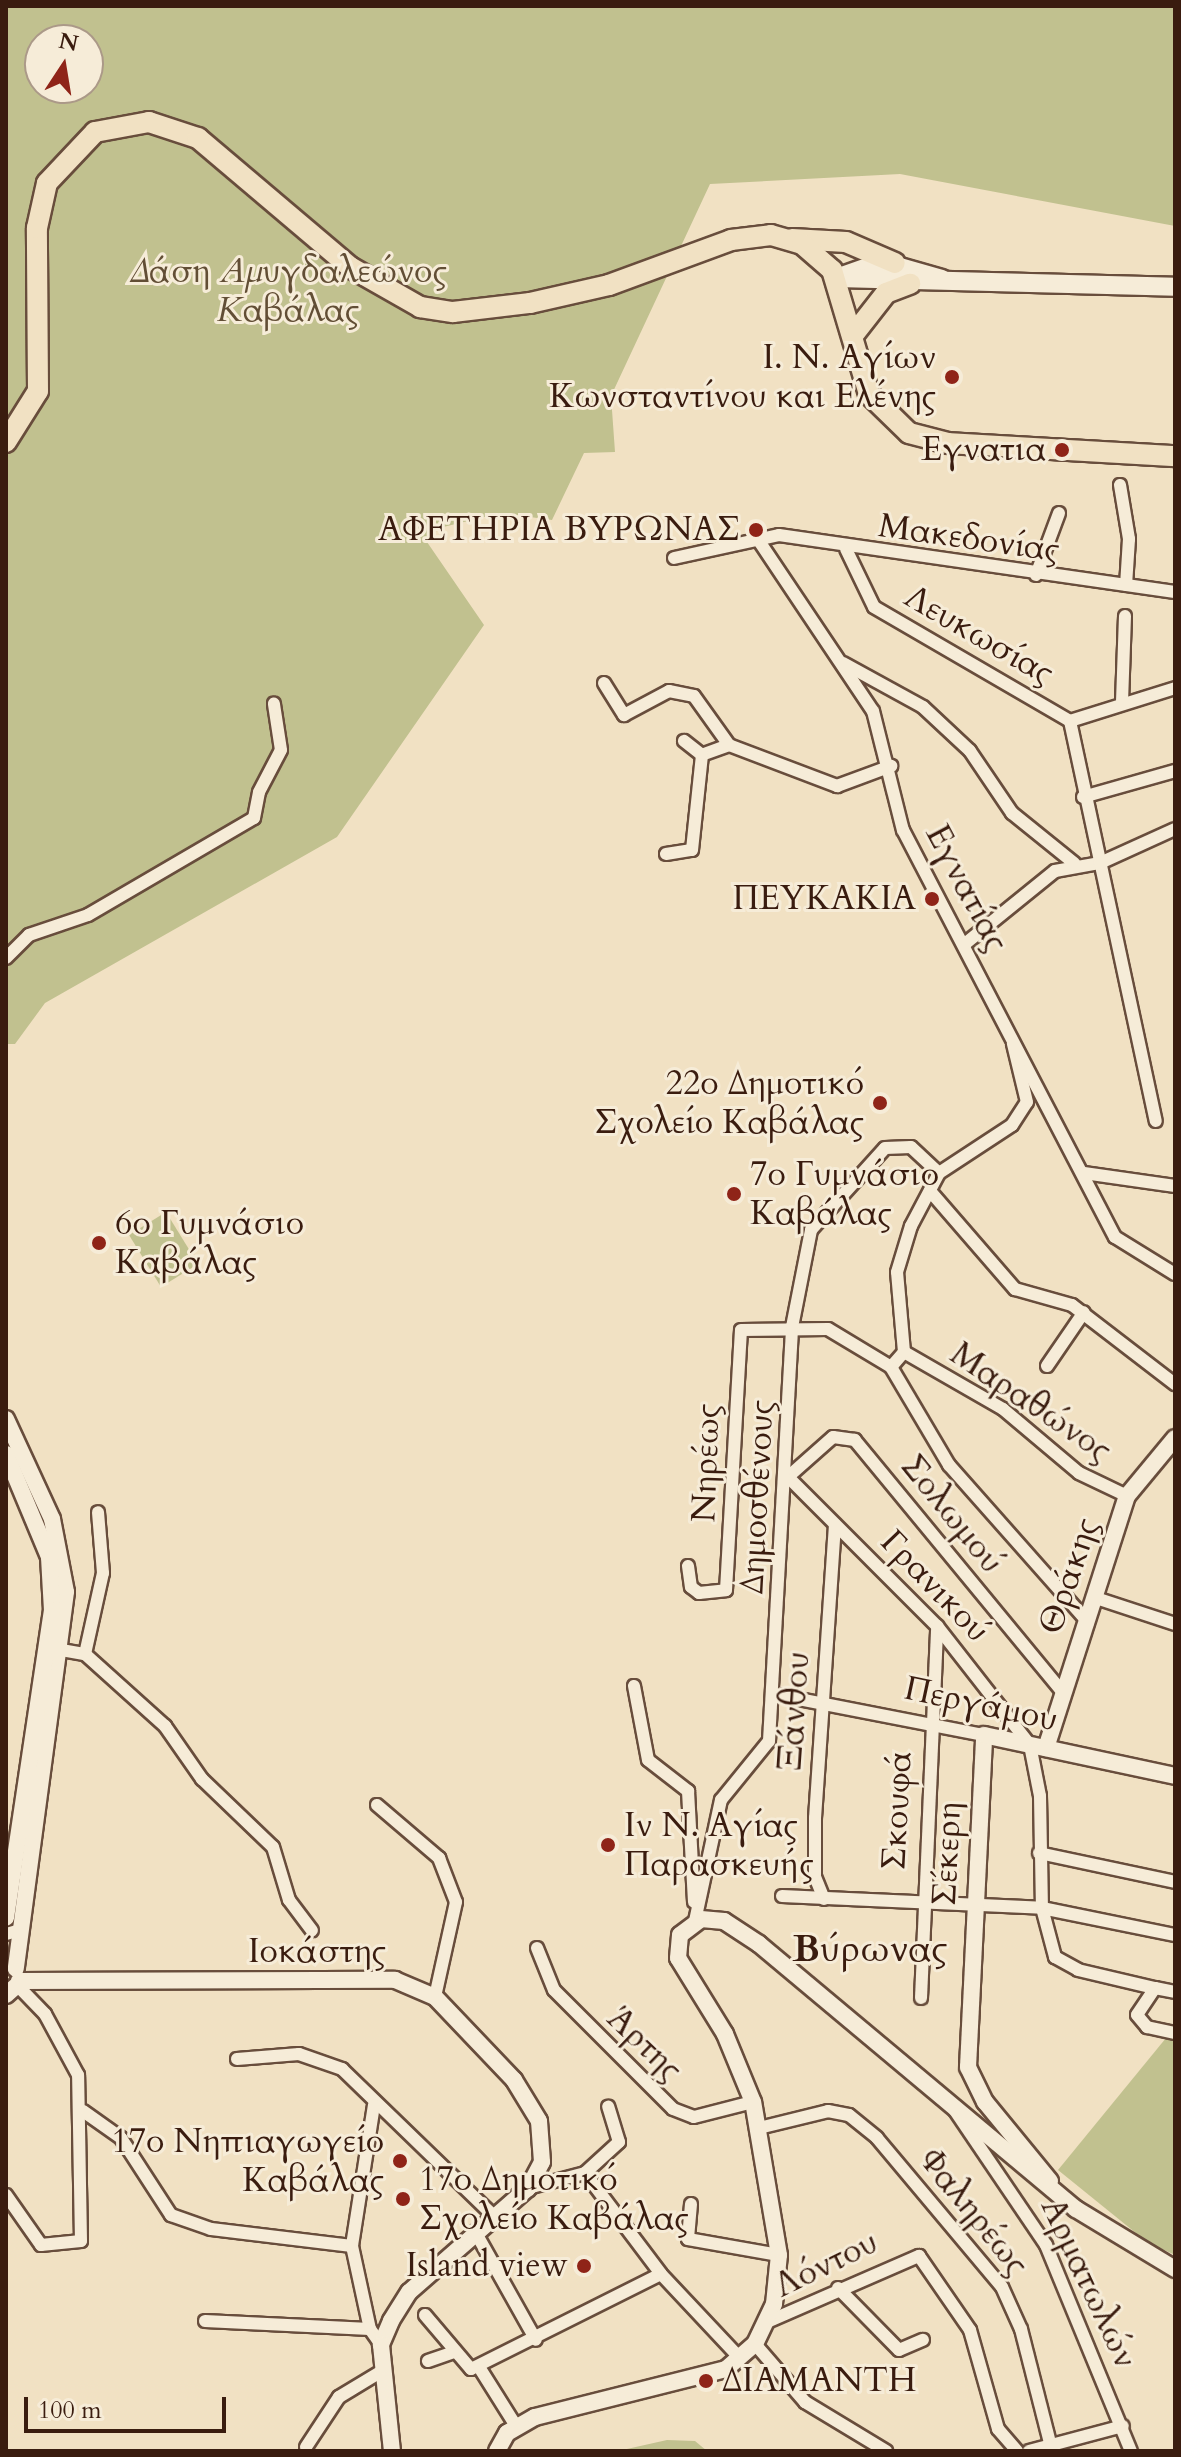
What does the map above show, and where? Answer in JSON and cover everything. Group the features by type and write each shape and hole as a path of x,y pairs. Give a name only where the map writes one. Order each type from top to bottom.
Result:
{"main road":[{"path":"6,442 38,391 40,203 55,168 107,127 149,122 198,138 362,276 420,307 494,310 542,301 731,240 846,242 945,280"},
{"path":"789,239 814,251 837,278 876,406 909,433 948,443 1175,456"},
{"path":"837,278 869,263 895,263"},
{"path":"837,278 910,284 945,280 1175,287"},
{"path":"854,334 886,293 910,284"}],"street":[{"path":"1120,485 1129,539 1126,585"},
{"path":"1036,575 1059,513"},
{"name":"Μακεδονίας","path":"757,538 779,535 846,549 1175,592"},
{"path":"674,558 757,538"},
{"name":"Εγνατίας","path":"757,538 873,711 891,766 903,830 966,943 1115,1237 1175,1274"},
{"name":"Λευκωσίας","path":"846,549 874,607 1070,721"},
{"path":"1122,702 1125,616"},
{"path":"840,662 923,707 970,751 1012,813 1074,863"},
{"path":"604,683 624,715 669,691 694,696 729,745 837,786 891,766"},
{"path":"1156,1121 1083,797 1070,721 1122,702 1175,688"},
{"path":"6,958 29,935 88,915 254,818 281,750 274,704"},
{"path":"684,741 702,755"},
{"path":"702,755 729,745"},
{"path":"666,854 692,850 702,755"},
{"path":"1083,797 1175,771"},
{"path":"966,943 1074,863 1100,863 1175,829"},
{"path":"891,1367 904,1352 897,1272 939,1173 1021,1117 1027,1086 1014,1062 1013,1041"},
{"name":"Δημοσθένους","path":"695,1921 721,1800 767,1750 788,1477 792,1327 811,1230 885,1148 911,1147 939,1173"},
{"path":"1084,1173 1175,1186"},
{"path":"930,1191 1015,1289 1084,1312 1175,1384"},
{"path":"1047,1366 1084,1312"},
{"path":"792,1327 842,1333 891,1367 949,1465 1088,1622"},
{"name":"Νηρέως","path":"688,1566 699,1593 726,1590 741,1330 792,1327"},
{"name":"Μαραθώνος","path":"904,1352 1003,1409 1079,1473 1127,1496"},
{"path":"6,1419 63,1561 13,1932 12,1981 67,2051 83,2111 80,2243 41,2245 6,2195"},
{"name":"Σολωμού","path":"788,1477 833,1437 855,1440 1060,1689"},
{"name":"Θράκης","path":"1038,1746 1088,1622 1127,1496 1175,1438"},
{"path":"6,1454 49,1557 53,1648 6,1918"},
{"name":"Γρανικού","path":"788,1477 937,1626 1038,1746"},
{"path":"85,1654 103,1573 98,1512"},
{"name":"Ξάνθου","path":"824,1899 815,1877 822,1703 835,1525"},
{"path":"1096,1598 1175,1624"},
{"name":"Σκουφά","path":"921,1998 921,1902 937,1626"},
{"path":"53,1648 85,1654 159,1720 202,1779 261,1832 279,1860 289,1900 312,1930"},
{"path":"634,1686 648,1760 688,1791 695,1921"},
{"name":"Περγάμου","path":"773,1694 930,1723 1175,1776"},
{"name":"Σέκερη","path":"984,1735 974,1904 970,2077 1052,2186"},
{"path":"1038,1746 1042,1908 1051,1951 1062,1963 1175,1992"},
{"path":"377,1805 439,1858 456,1902 435,1997"},
{"path":"1039,1853 1175,1882"},
{"path":"782,1896 1042,1908 1175,1935"},
{"path":"497,2451 516,2426 711,2376 740,2358 755,2344 767,2322 779,2255 759,2128 753,2102 725,2034 680,1966 678,1940 695,1921 718,1919 747,1935 954,2109 1106,2230 1175,2269"},
{"name":"Άρτης","path":"537,1948 554,1990 673,2109 694,2117 753,2102"},
{"name":"Ιοκάστης","path":"12,1981 395,1980 435,1997 532,2104 544,2149 528,2188 409,2292 381,2345"},
{"path":"1155,1988 1139,2018 1175,2033"},
{"path":"237,2059 299,2054 342,2069 374,2105 496,2218"},
{"path":"374,2105 352,2246 370,2329 381,2345 392,2451"},
{"path":"528,2188 585,2173 619,2142 608,2107"},
{"name":"Αρματωλών","path":"954,2109 1046,2245 1131,2451"},
{"path":"83,2111 114,2131 138,2166 159,2207 188,2223 352,2246"},
{"name":"Φαληρέως","path":"759,2128 828,2111 849,2115 877,2138 1002,2287 1021,2329 1051,2448"},
{"path":"585,2173 661,2274 740,2358"},
{"path":"691,2204 688,2239 779,2255"},
{"path":"477,2235 536,2340"},
{"name":"Λόντου","path":"767,2322 908,2255 928,2261 970,2330 998,2429 1017,2451"},
{"path":"425,2315 471,2369 536,2340 661,2274"},
{"path":"838,2288 899,2350 923,2340"},
{"path":"205,2321 370,2329"},
{"path":"755,2344 805,2402 886,2451"},
{"path":"428,2361 454,2352"},
{"path":"479,2367 516,2426"},
{"path":"306,2447 339,2397 382,2371"},
{"path":"1029,2451 1051,2448 1123,2426"}],"green space":[{"name":"Δάση Αμυγδαλεώνος Καβάλας","path":"6,6 1175,6 1175,226 900,174 710,184 611,396 615,452 584,453 552,520 501,513 439,528 427,542 484,625 337,837 45,1003 15,1044 6,1044"},
{"path":"166,1212 198,1264 161,1287 129,1235"},
{"path":"1166,2038 1175,2040 1175,2255 1147,2242 1058,2170"},
{"path":"667,2440 695,2441 707,2451 618,2451"}],"place":[{"name":"Ι. Ν. Αγίων Κωνσταντίνου και Ελένης","path":"952,377"},
{"name":"Εγνατια","path":"1062,450"},
{"name":"ΑΦΕΤΗΡΙΑ ΒΥΡΩΝΑΣ","path":"756,530"},
{"name":"ΠΕΥΚΑΚΙΑ","path":"932,899"},
{"name":"22ο Δημοτικό Σχολείο Καβάλας","path":"880,1103"},
{"name":"7ο Γυμνάσιο Καβάλας","path":"734,1194"},
{"name":"6ο Γυμνάσιο Καβάλας","path":"99,1243"},
{"name":"Ιν Ν. Αγίας Παρασκευής","path":"608,1845"},
{"name":"17ο Νηπιαγωγείο Καβάλας","path":"400,2161"},
{"name":"17ο Δημοτικό Σχολείο Καβάλας","path":"403,2199"},
{"name":"Island view","path":"584,2266"},
{"name":"ΔΙΑΜΑΝΤΗ","path":"706,2381"}],"district":[{"name":"Βύρωνας","path":"870,1950"}]}
